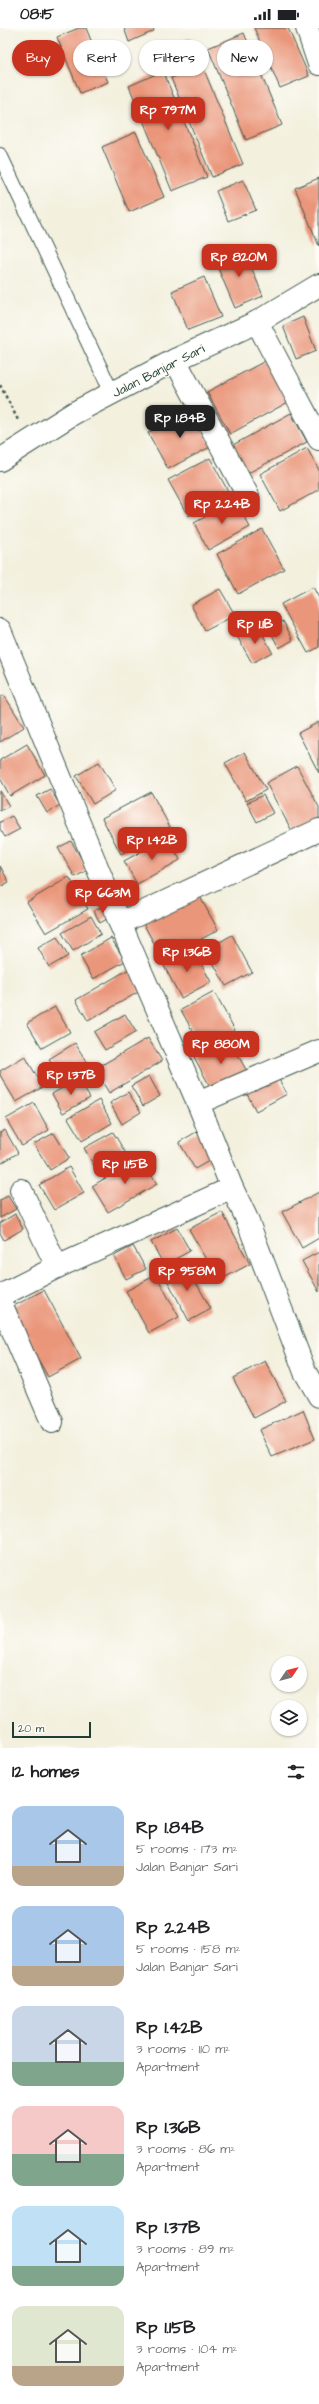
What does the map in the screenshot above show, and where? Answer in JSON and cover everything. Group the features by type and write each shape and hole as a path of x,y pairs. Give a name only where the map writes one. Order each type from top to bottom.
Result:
{"street":[{"path":"307,28 319,64"},
{"name":"Jalan Banjar Sari","path":"0,460 74,413 175,360 257,322 319,285"},
{"path":"257,322 319,439"},
{"path":"175,360 248,496"},
{"path":"0,630 120,923 198,1104 232,1188 246,1217 305,1372 319,1396"},
{"path":"120,923 319,830"},
{"path":"198,1104 319,1051"},
{"path":"0,1296 57,1267 232,1188"},
{"path":"21,1190 57,1267"},
{"path":"0,1301 52,1422"}],"lane":[{"path":"0,155 112,394"}],"path":[{"path":"0,385 29,443"}],"building":[{"path":"79,28 86,28 91,40 73,40 73,76 65,56 65,40 58,40 57,37"},
{"path":"124,28 153,28 154,31 131,41 128,40"},
{"path":"254,28 288,28 309,76 280,88 273,72 273,40 259,40"},
{"path":"244,33 247,40 227,40"},
{"path":"217,44 217,70 209,50 209,48"},
{"path":"73,76 106,76 108,82 80,93"},
{"path":"152,76 165,76 207,177 172,191 129,86"},
{"path":"176,76 207,76 243,164 212,177 171,78"},
{"path":"220,76 262,76 282,125 246,140"},
{"path":"136,132 164,197 129,212 102,147"},
{"path":"319,178 319,246 295,188"},
{"path":"243,180 256,210 228,221 216,191"},
{"path":"244,249 263,296 235,308 215,261"},
{"path":"204,277 221,317 188,330 172,291"},
{"path":"303,317 316,351 296,359 283,326"},
{"path":"267,360 290,401 230,434 207,392"},
{"path":"192,409 212,446 168,469 148,433"},
{"path":"291,413 307,442 248,473 233,445"},
{"path":"307,448 319,470 319,490 280,511 260,474"},
{"path":"210,458 229,493 188,516 168,480"},
{"path":"235,501 250,527 208,550 194,523"},
{"path":"262,529 284,569 238,594 217,554"},
{"path":"313,587 319,598 319,647 308,653 281,604"},
{"path":"220,589 235,615 205,631 191,605"},
{"path":"283,621 293,640 279,648 269,629"},
{"path":"259,627 272,652 252,663 238,638"},
{"path":"4,695 24,727 0,742 0,698"},
{"path":"319,722 319,773 298,733"},
{"path":"27,744 45,775 10,796 0,778 0,760"},
{"path":"245,752 266,790 246,801 225,763"},
{"path":"99,762 116,790 93,804 76,776"},
{"path":"297,766 319,807 319,819 293,833 266,783"},
{"path":"50,789 60,805 47,813 37,796"},
{"path":"0,791 9,806 0,811"},
{"path":"151,792 170,827 121,854 102,818"},
{"path":"263,795 273,813 257,822 247,803"},
{"path":"12,816 20,829 5,837 0,829 0,822"},
{"path":"168,837 180,860 137,884 124,861"},
{"path":"71,841 88,870 75,877 58,848"},
{"path":"0,866 9,882 0,887"},
{"path":"69,877 88,909 46,933 27,902"},
{"path":"198,893 218,930 163,960 143,923"},
{"path":"105,905 112,916 100,923 94,911"},
{"path":"91,916 101,934 73,951 62,933"},
{"path":"232,935 252,972 226,986 206,950"},
{"path":"57,937 68,956 49,967 38,948"},
{"path":"111,938 125,961 93,979 80,956"},
{"path":"193,948 211,982 181,998 163,964"},
{"path":"129,969 142,990 88,1021 76,1000"},
{"path":"214,992 235,1030 202,1048 181,1010"},
{"path":"55,1007 70,1032 42,1048 27,1023"},
{"path":"125,1014 136,1032 105,1050 94,1032"},
{"path":"148,1038 162,1061 109,1093 95,1069"},
{"path":"228,1038 248,1073 213,1092 194,1057"},
{"path":"75,1043 89,1066 62,1082 49,1059"},
{"path":"25,1056 43,1087 16,1102 0,1075 0,1071"},
{"path":"276,1074 287,1094 256,1111 245,1090"},
{"path":"149,1076 160,1096 143,1106 131,1086"},
{"path":"78,1079 90,1098 63,1113 52,1094"},
{"path":"128,1092 141,1112 122,1124 110,1103"},
{"path":"99,1100 112,1123 82,1141 68,1118"},
{"path":"34,1103 49,1130 22,1146 6,1119"},
{"path":"5,1130 18,1153 0,1164 0,1133"},
{"path":"198,1131 214,1158 195,1169 179,1142"},
{"path":"113,1132 128,1157 99,1174 84,1148"},
{"path":"54,1133 69,1158 50,1170 34,1144"},
{"path":"141,1157 157,1184 108,1212 92,1186"},
{"path":"69,1167 84,1193 54,1210 39,1185"},
{"path":"319,1192 319,1238 302,1248 282,1212"},
{"path":"8,1196 16,1209 0,1218 0,1200"},
{"path":"222,1212 250,1264 218,1281 189,1229"},
{"path":"15,1214 23,1229 4,1240 0,1233 0,1223"},
{"path":"177,1228 190,1251 164,1265 151,1242"},
{"path":"133,1246 146,1269 126,1279 114,1256"},
{"path":"319,1252 319,1292 302,1261"},
{"path":"185,1263 211,1309 189,1321 164,1274"},
{"path":"156,1275 179,1317 149,1333 126,1291"},
{"path":"44,1290 81,1359 48,1377 10,1308"},
{"path":"265,1361 286,1401 254,1418 233,1378"},
{"path":"303,1410 315,1439 272,1457 259,1430"}]}
